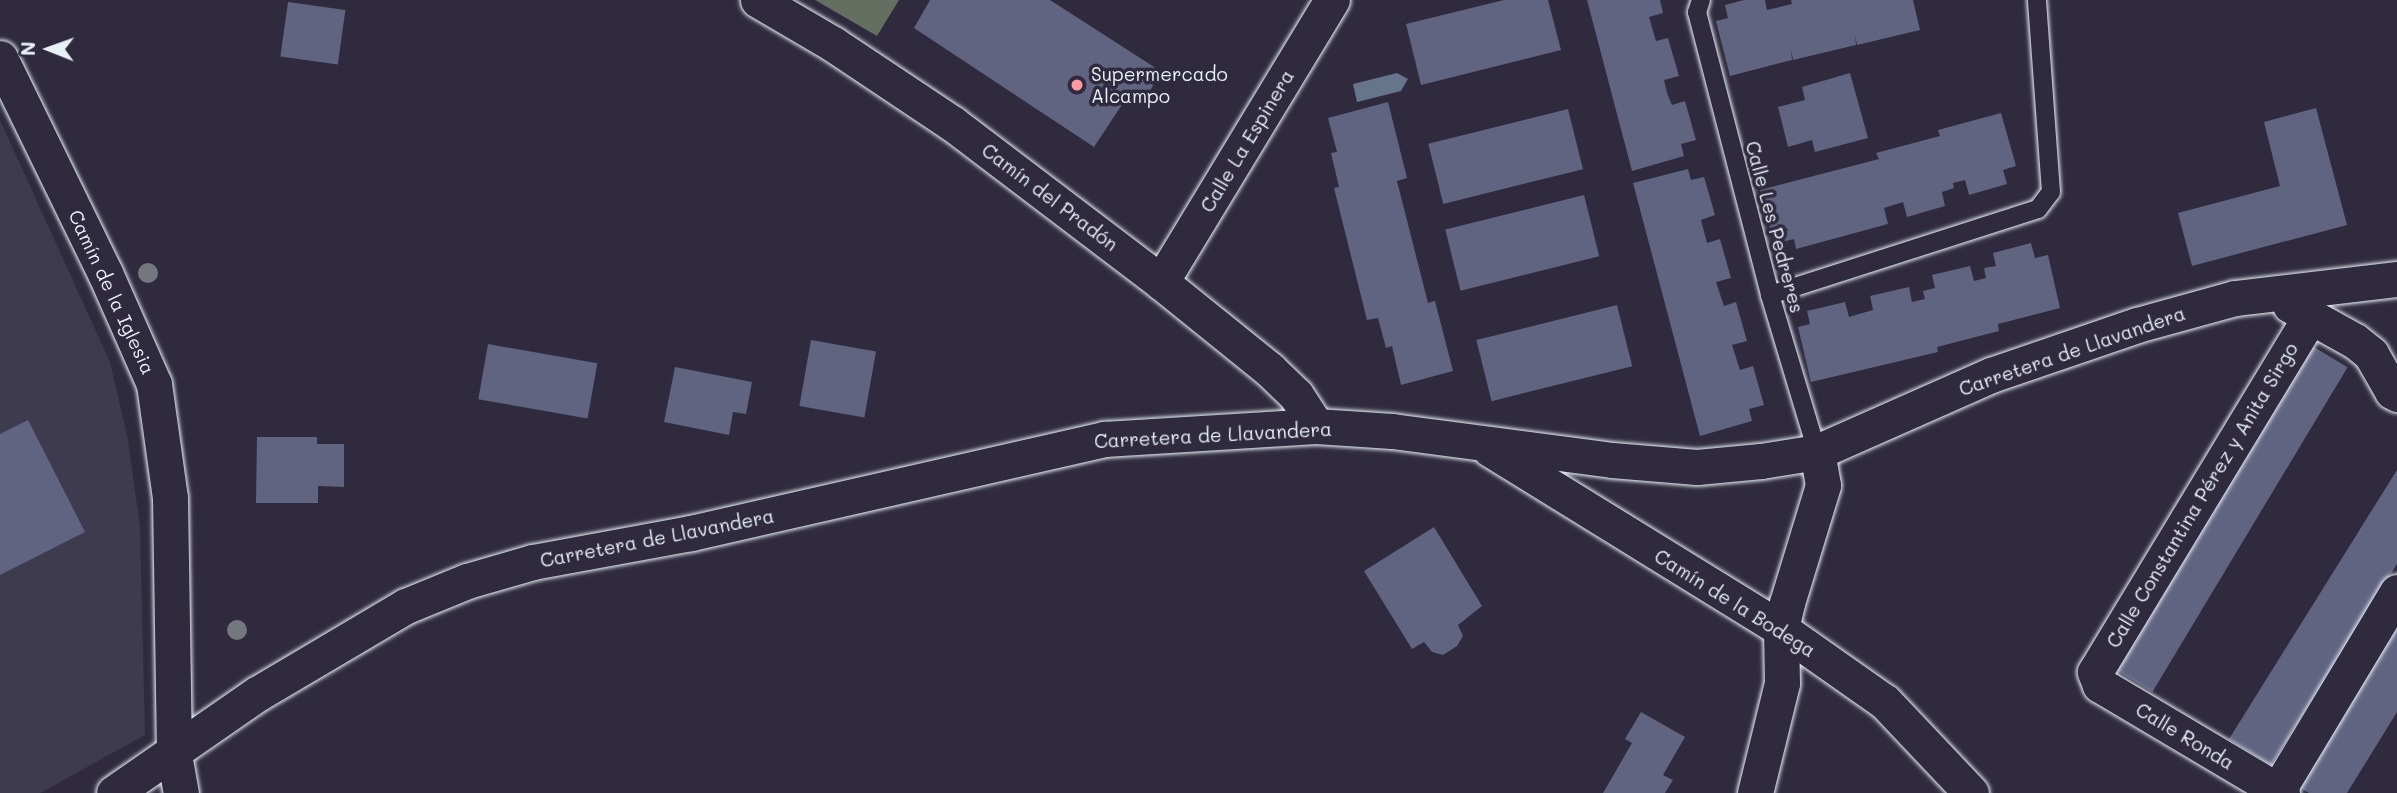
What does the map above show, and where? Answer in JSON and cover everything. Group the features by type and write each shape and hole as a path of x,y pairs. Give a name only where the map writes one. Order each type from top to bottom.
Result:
{"street":[{"name":"Camín del Pradón","path":"758,0 834,44 953,124 1161,282 1270,370 1296,395 1316,426"},
{"name":"Calle La Espinera","path":"1161,282 1332,0"},
{"name":"Camín de la Iglesia","path":"0,58 105,273 154,384 170,498 174,754 181,793"},
{"name":"Carretera de Llavandera","path":"114,793 257,694 395,612 467,581 533,562 705,530 1104,439 1316,426 1477,441 1612,460 1697,467 1817,452 1991,375 2137,325 2270,292 2388,282"},
{"path":"2388,282 2350,308 2397,394"},
{"path":"2270,292 2309,318 2374,351"},
{"name":"Calle Constantina Pérez y Anita Sirgo","path":"2095,672 2309,318"},
{"name":"Camín de la Bodega","path":"1477,441 1781,629 1885,702 1971,793"},
{"path":"1755,793 1782,682 1781,629 1823,485 1817,452"},
{"path":"2261,788 2397,592"},
{"name":"Calle Ronda","path":"2095,672 2100,685 2261,788"}],"lane":[{"path":"1770,295 2038,209 2051,192 2037,0"},
{"name":"Calle Les Pedreres","path":"1699,6 1770,295 1817,452"}],"shaded area":[{"path":"0,120 110,362 128,440 140,527 145,735 40,793 0,793"}],"green space":[{"path":"815,0 899,0 877,36"}],"water":[{"path":"1397,73 1408,79 1401,91 1357,102 1353,84"}],"building":[{"name":"Supermercado Alcampo","path":"930,0 1050,0 1162,72 1140,106 1127,97 1094,147 914,28"},
{"path":"1504,0 1548,0 1561,50 1421,85 1406,24"},
{"path":"1587,0 1660,0 1663,13 1649,17 1656,41 1668,38 1679,76 1664,80 1667,93 1672,105 1685,101 1696,140 1681,144 1684,156 1632,171"},
{"path":"1744,0 1765,0 1767,10 1792,4 1791,0 1913,0 1920,30 1857,45 1855,35 1856,45 1793,60 1791,50 1792,60 1730,76 1716,21 1728,18 1725,5"},
{"path":"288,2 345,10 338,65 280,56"},
{"path":"1850,73 1868,138 1815,152 1812,140 1788,147 1778,107 1805,100 1802,87"},
{"path":"1388,102 1407,178 1397,181 1428,303 1435,301 1453,371 1401,385 1392,346 1386,348 1378,318 1367,320 1334,188 1339,187 1331,153 1337,152 1328,118"},
{"path":"2316,108 2347,225 2192,266 2178,213 2280,186 2264,122"},
{"path":"1568,109 1583,169 1443,204 1428,144"},
{"path":"2001,113 2016,166 2003,170 2007,184 1969,195 1965,180 1953,183 1954,188 1942,192 1945,206 1907,217 1903,202 1884,208 1888,224 1796,249 1794,239 1774,244 1760,190 1879,159 1876,153 1940,136 1938,130"},
{"path":"1688,169 1691,180 1704,177 1715,215 1701,220 1707,243 1720,239 1731,278 1716,282 1724,306 1736,302 1747,341 1732,345 1740,370 1753,366 1764,405 1749,409 1752,421 1700,436 1633,183"},
{"path":"1584,195 1599,256 1460,291 1445,230"},
{"path":"2031,243 2035,258 2048,255 2060,308 1998,324 1999,331 1937,347 1938,352 1811,382 1798,327 1810,324 1807,311 1845,302 1849,317 1873,310 1870,296 1909,287 1912,302 1925,299 1923,291 1935,288 1932,275 1970,266 1974,281 1986,278 1984,268 1996,266 1993,253"},
{"path":"1617,305 1632,366 1492,401 1476,340"},
{"path":"811,340 876,351 864,417 799,406"},
{"path":"488,344 597,363 588,418 478,399"},
{"path":"2309,344 2348,367 2152,692 2114,669"},
{"path":"675,367 752,382 746,414 733,412 729,435 664,422"},
{"path":"28,420 85,532 0,575 0,434"},
{"path":"257,437 317,437 317,444 344,444 344,487 318,486 318,503 256,503"},
{"path":"2397,470 2397,564 2271,765 2229,739"},
{"path":"1434,527 1482,606 1458,625 1463,636 1457,646 1443,655 1432,652 1424,642 1412,649 1364,571"},
{"path":"2397,622 2397,712 2347,793 2309,793 2297,786"},
{"path":"1641,712 1685,737 1663,775 1673,780 1665,793 1603,793 1632,743 1625,739"}],"place":[{"name":"Supermercado Alcampo","path":"1077,85"}]}
